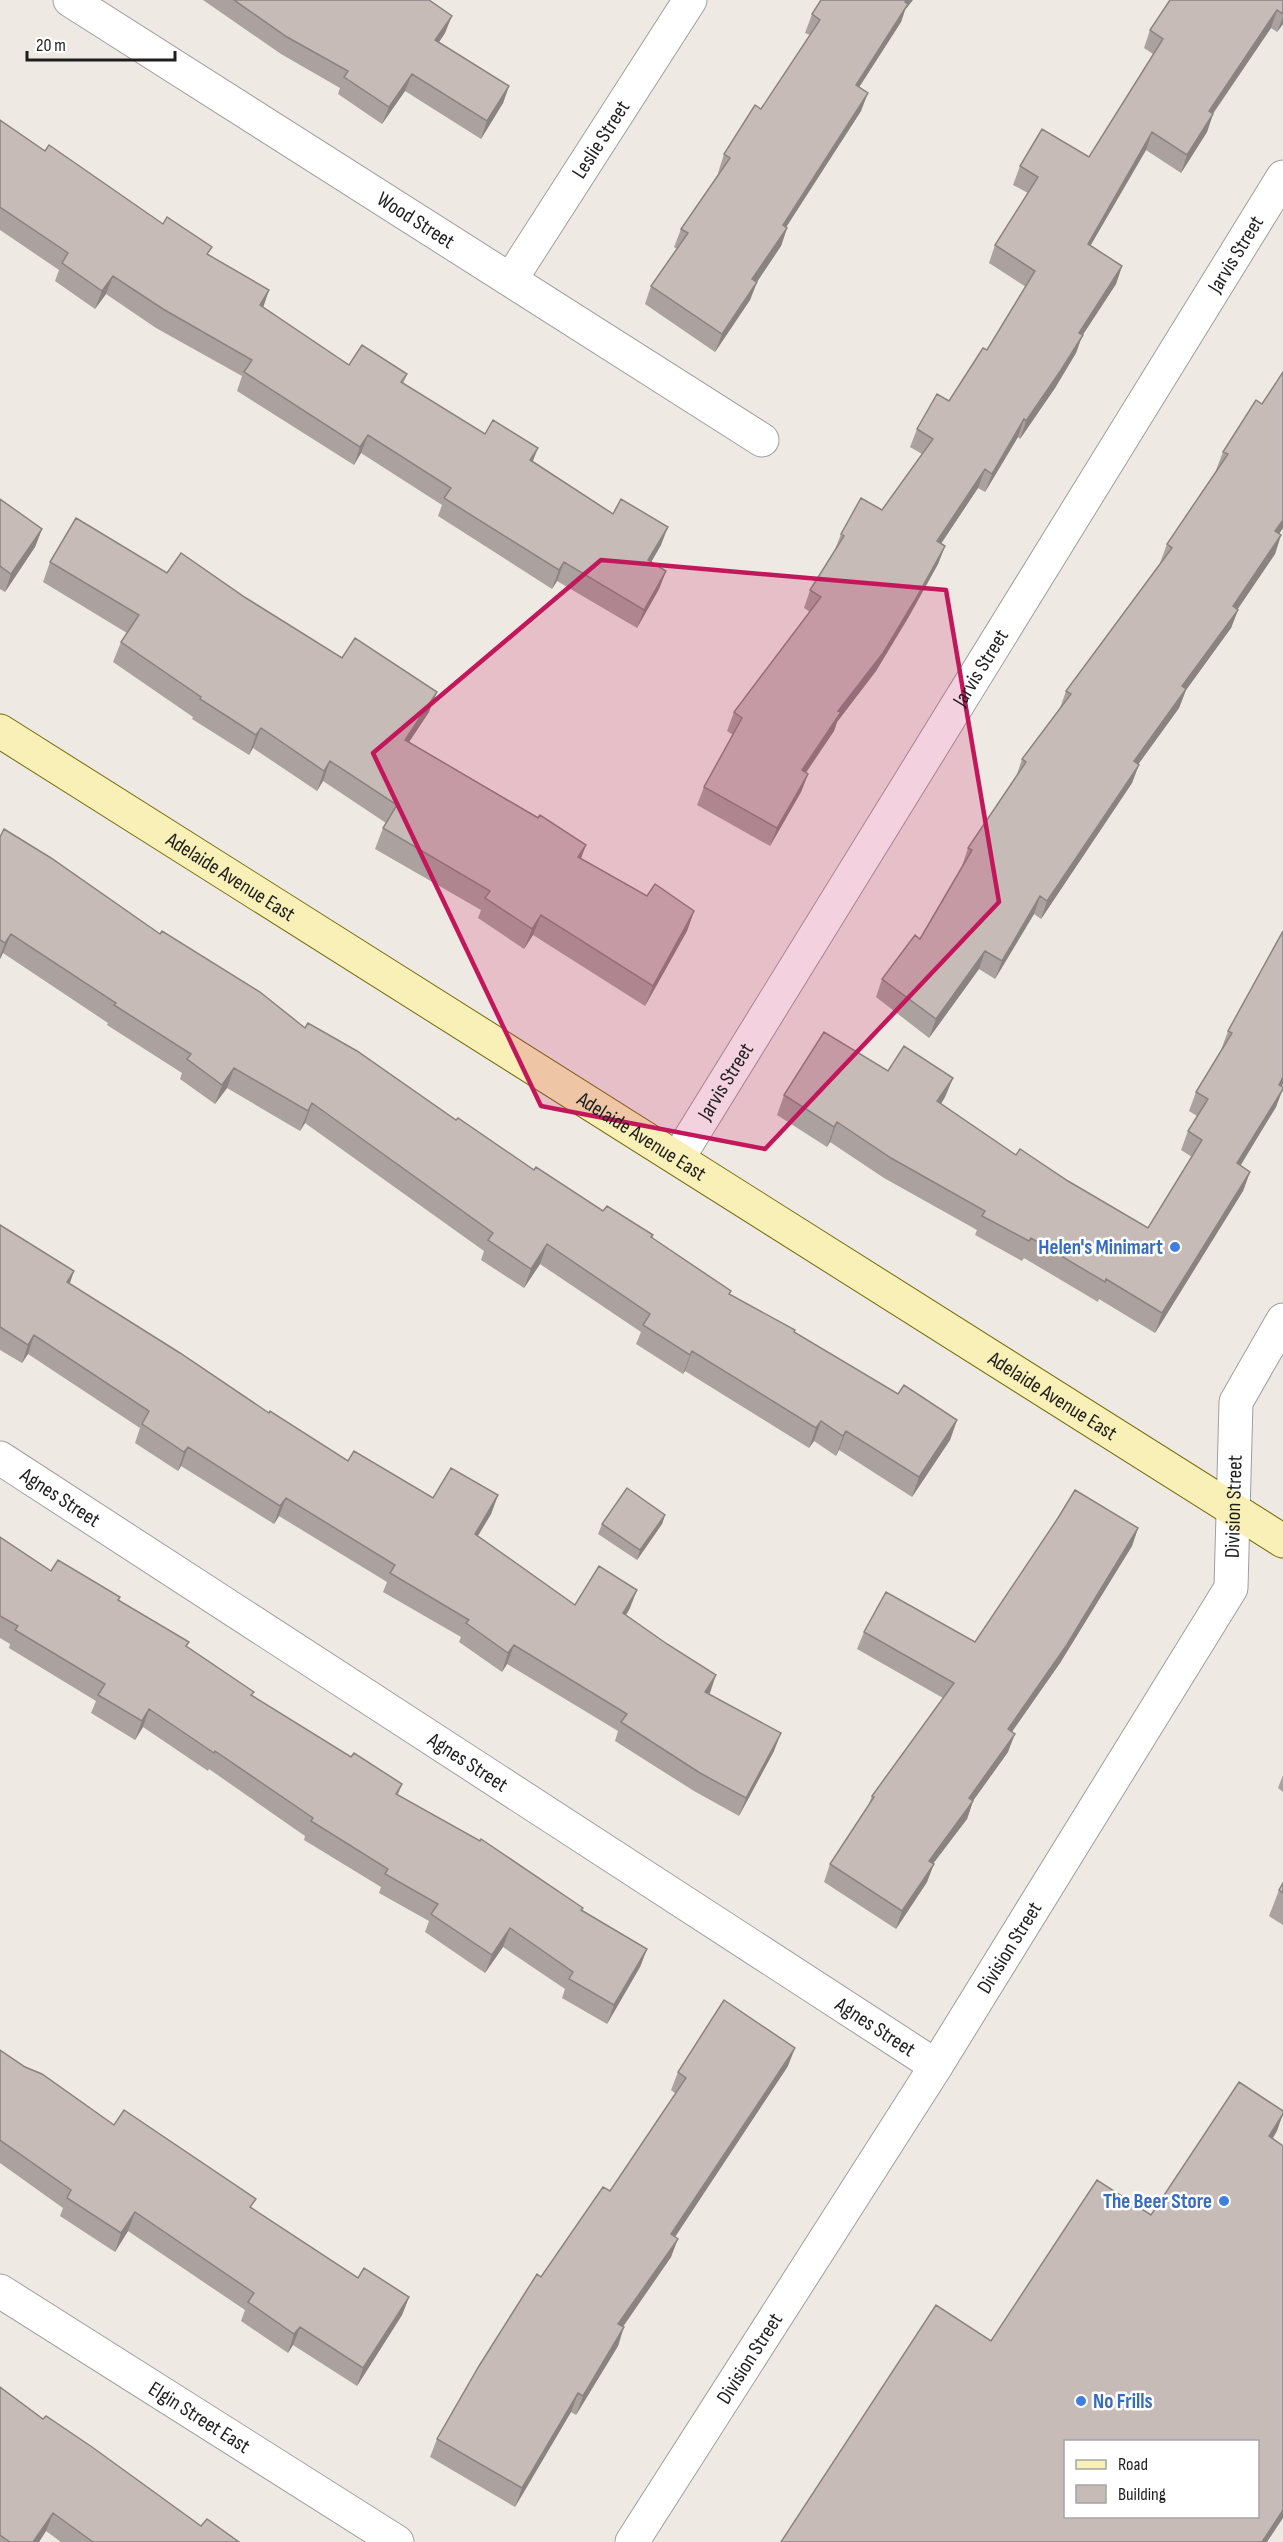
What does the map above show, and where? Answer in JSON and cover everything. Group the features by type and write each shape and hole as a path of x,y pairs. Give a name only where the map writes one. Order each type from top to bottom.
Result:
{"main road":[{"name":"Adelaide Avenue East","path":"0,731 1283,1541"}],"street":[{"name":"Wood Street","path":"70,0 762,440"},
{"name":"Leslie Street","path":"511,279 690,0"},
{"name":"Jarvis Street","path":"678,1158 1283,177"},
{"name":"Division Street","path":"632,2542 936,2066 1231,1588 1236,1402 1283,1320"},
{"name":"Agnes Street","path":"0,1458 936,2066"},
{"name":"Elgin Street East","path":"0,2291 397,2542"}],"highlighted area":[{"path":"601,560 946,590 999,902 765,1149 541,1106 373,753"}],"building":[{"path":"234,0 429,0 452,16 435,40 509,86 487,121 412,74 389,107 344,77 348,71 287,37"},
{"path":"821,0 906,0 908,4 856,85 868,93 783,225 787,228 752,279 757,282 722,334 651,286 688,233 681,229 730,158 724,154 755,105 761,109 820,20 812,14"},
{"path":"1170,0 1283,0 1283,14 1277,10 1209,111 1213,114 1187,155 1152,132 1088,244 1122,266 1079,333 1083,335 1026,421 1024,419 992,474 985,469 937,541 945,546 915,600 883,653 838,711 841,712 802,770 808,774 777,828 704,787 742,718 734,712 821,597 810,590 844,536 841,534 861,498 882,510 933,439 917,429 937,394 949,401 983,348 987,350 1035,271 995,245 1038,177 1020,166 1042,129 1089,157 1163,39 1150,30"},
{"path":"0,120 45,151 49,145 163,224 167,217 212,247 207,254 269,290 260,305 349,365 362,345 407,374 401,382 485,434 493,420 538,448 530,460 613,514 621,499 668,527 648,560 666,571 644,610 564,562 559,570 444,498 451,488 368,435 360,447 244,372 252,360 163,309 113,276 102,291 62,263 68,253 0,207"},
{"path":"1283,372 1283,520 1275,531 1281,535 1233,606 1238,610 1182,686 1186,689 1134,761 1139,765 1047,901 1040,896 1002,961 985,951 936,1019 882,979 915,935 920,939 972,850 968,848 1026,762 1022,759 1071,694 1066,691 1172,548 1167,544 1228,454 1223,452 1256,400 1262,404"},
{"path":"0,499 42,529 11,574 0,566"},
{"path":"76,518 167,573 181,553 246,598 342,658 355,638 437,692 405,740 538,818 540,815 586,845 578,857 647,896 655,884 694,911 653,986 541,915 532,929 485,898 490,891 383,828 397,805 330,761 324,771 261,728 256,735 200,699 201,697 121,642 139,615 50,562"},
{"path":"4,829 51,858 160,934 162,931 260,992 305,1028 308,1023 357,1051 456,1120 458,1118 534,1170 536,1167 603,1211 607,1206 653,1235 651,1237 731,1291 729,1294 795,1330 794,1332 898,1394 904,1385 957,1420 919,1477 846,1431 843,1436 821,1421 816,1428 692,1351 690,1355 643,1325 650,1314 547,1244 531,1269 488,1240 493,1233 312,1103 308,1111 234,1068 222,1085 187,1059 191,1054 114,1005 116,1003 11,934 5,943 0,940 0,837"},
{"path":"1283,931 1283,1077 1279,1085 1283,1089 1237,1163 1250,1172 1162,1313 1031,1238 1029,1241 982,1216 985,1211 891,1158 837,1122 834,1127 784,1095 824,1032 888,1071 904,1046 953,1078 937,1101 1016,1155 1020,1149 1068,1181 1148,1228 1202,1140 1188,1131 1208,1099 1196,1092 1232,1033 1228,1031"},
{"path":"0,1225 74,1271 67,1282 180,1353 269,1413 270,1411 348,1461 354,1451 433,1498 451,1468 498,1495 475,1534 575,1605 599,1566 637,1590 623,1613 716,1675 705,1692 781,1733 746,1798 700,1773 621,1722 627,1714 514,1645 508,1653 466,1623 469,1620 390,1573 395,1565 286,1498 280,1506 188,1447 184,1452 142,1424 149,1411 34,1335 28,1345 0,1327"},
{"path":"627,1488 665,1515 640,1550 602,1524"},
{"path":"1075,1490 1138,1528 1066,1646 1008,1729 1015,1734 969,1798 973,1801 929,1861 934,1864 902,1911 830,1864 874,1797 872,1796 954,1683 864,1632 886,1592 975,1642"},
{"path":"0,1537 51,1571 58,1560 120,1597 118,1600 189,1642 186,1646 254,1692 251,1695 351,1757 354,1753 402,1784 396,1794 480,1841 481,1839 583,1908 581,1910 647,1949 614,2005 569,1979 573,1972 510,1928 492,1955 431,1914 438,1904 385,1874 388,1869 311,1821 313,1818 215,1751 214,1753 149,1709 142,1721 98,1695 105,1684 15,1630 18,1626 0,1616"},
{"path":"724,2000 795,2048 671,2234 678,2239 618,2324 624,2327 583,2396 578,2393 522,2488 437,2439 479,2366 537,2274 541,2277 603,2187 610,2191 686,2078 678,2072"},
{"path":"0,2050 25,2067 42,2074 114,2125 124,2110 256,2199 250,2207 358,2278 364,2268 409,2297 363,2368 300,2327 294,2334 248,2302 254,2293 135,2212 121,2233 67,2198 71,2190 0,2140"},
{"name":"No Frills","path":"1239,2082 1283,2111 1269,2136 1283,2146 1283,2510 1262,2542 781,2542 936,2305 991,2341 1097,2180 1151,2215"},
{"path":"0,2387 43,2419 46,2416 92,2447 201,2526 207,2519 239,2542 93,2542 53,2513 33,2542 10,2542 0,2535"}],"place":[{"name":"Helen's Minimart","path":"1175,1247"},
{"name":"The Beer Store","path":"1224,2201"},
{"name":"No Frills","path":"1081,2401"}]}
